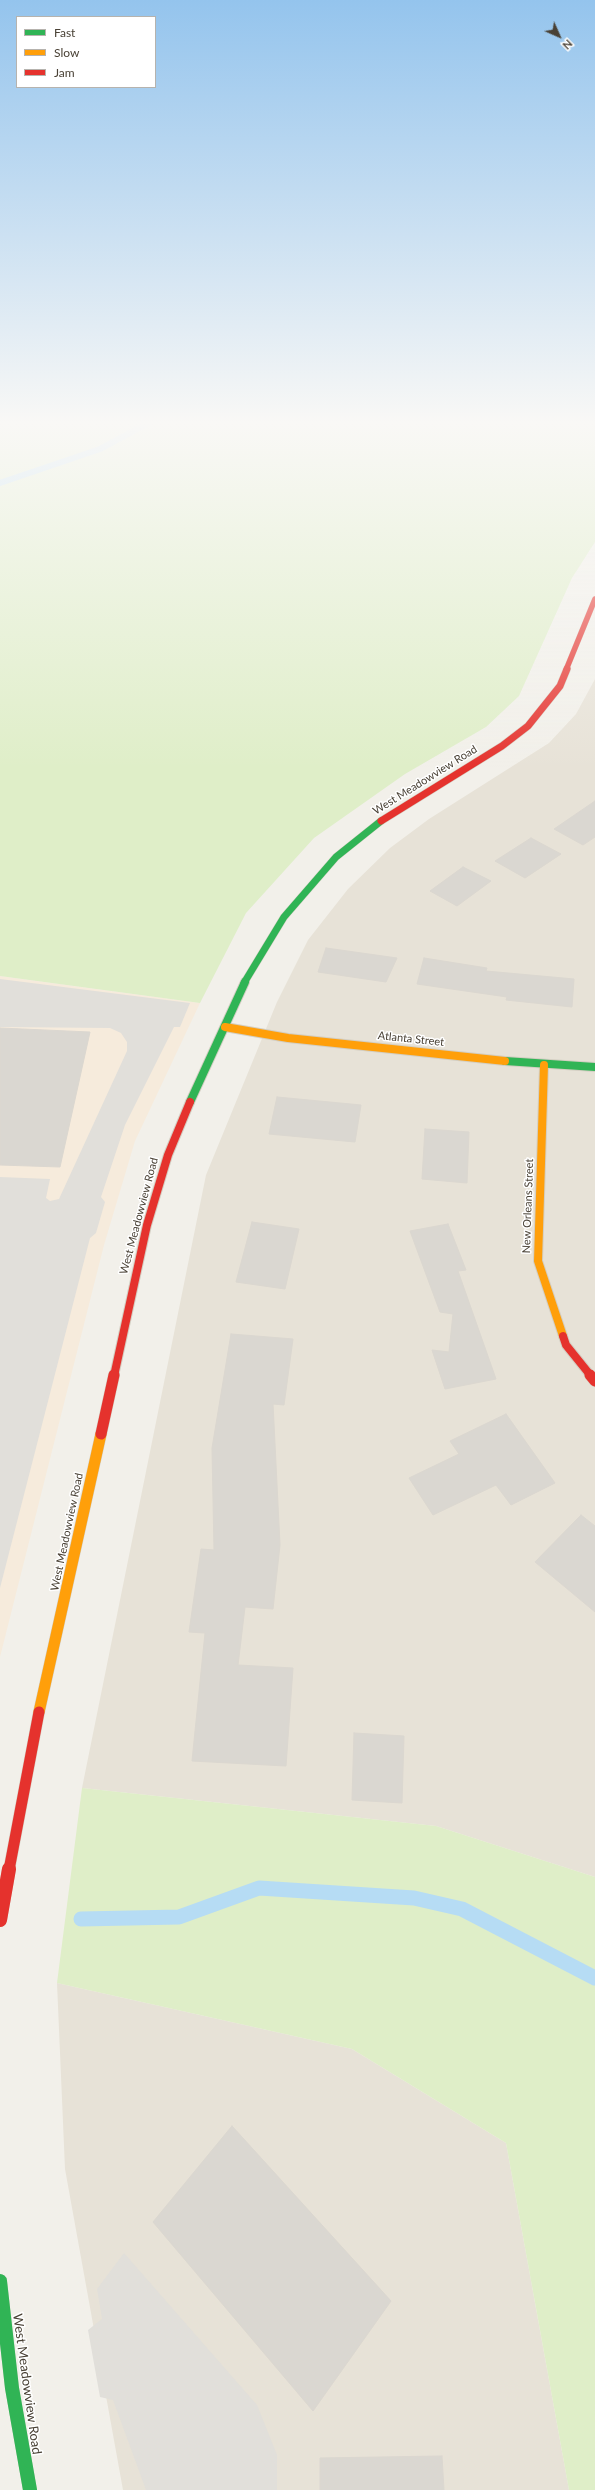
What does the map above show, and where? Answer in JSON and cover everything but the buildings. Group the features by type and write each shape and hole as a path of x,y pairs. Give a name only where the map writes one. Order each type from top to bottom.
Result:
{"street":[{"name":"West Meadowview Road","path":"0,1920 25,1777 147,1225 168,1155 246,979 264,947 298,899 336,858 358,838 404,805 502,746 528,726 560,686 595,599"},
{"name":"Atlanta Street","path":"225,1027 288,1038 544,1065 595,1067"},
{"name":"New Orleans Street","path":"544,1065 538,1261 566,1345 595,1381"},
{"name":"West Meadowview Road","path":"0,2281 12,2388 30,2490"}],"shaded area":[{"path":"595,679 595,1877 436,1826 82,1788 206,1175 277,1002 308,940 348,889 390,848 429,819 549,743 576,714"},
{"path":"0,976 200,1003 135,1141 104,1245 0,1657"},
{"path":"0,979 190,1003 180,1027 174,1027 125,1125 101,1197 105,1202 96,1233 90,1238 0,1588 0,1177 50,1179 46,1198 50,1201 59,1199 127,1051 127,1042 121,1033 110,1028 0,1027"},
{"path":"57,1983 352,2049 506,2143 569,2490 123,2490 65,2169"},
{"path":"124,2253 257,2405 277,2455 277,2490 146,2490 113,2400 100,2397 88,2330 102,2319 97,2289"}],"green space":[{"path":"0,537 595,537 595,542 572,578 519,696 486,727 405,774 314,838 246,913 200,1003 0,976"},
{"path":"82,1788 436,1826 595,1877 595,2490 569,2490 506,2143 352,2049 57,1983"}],"waterway":[{"path":"81,1919 179,1917 259,1888 414,1898 462,1909 595,1978"}],"traffic: fast":[{"path":"190,1102 246,979 284,917 336,857 381,821"},
{"path":"505,1061 595,1067"},
{"path":"0,2281 12,2388 30,2490"}],"traffic: slow":[{"path":"225,1027 288,1038 505,1061"},
{"path":"544,1065 538,1261 563,1336"},
{"path":"39,1712 101,1434"}],"traffic: jam":[{"path":"381,821 502,746 528,726 560,686 595,599"},
{"path":"101,1434 147,1225 168,1155 190,1102"},
{"path":"563,1336 566,1345 595,1381"},
{"path":"0,1920 25,1777 39,1712"}]}
